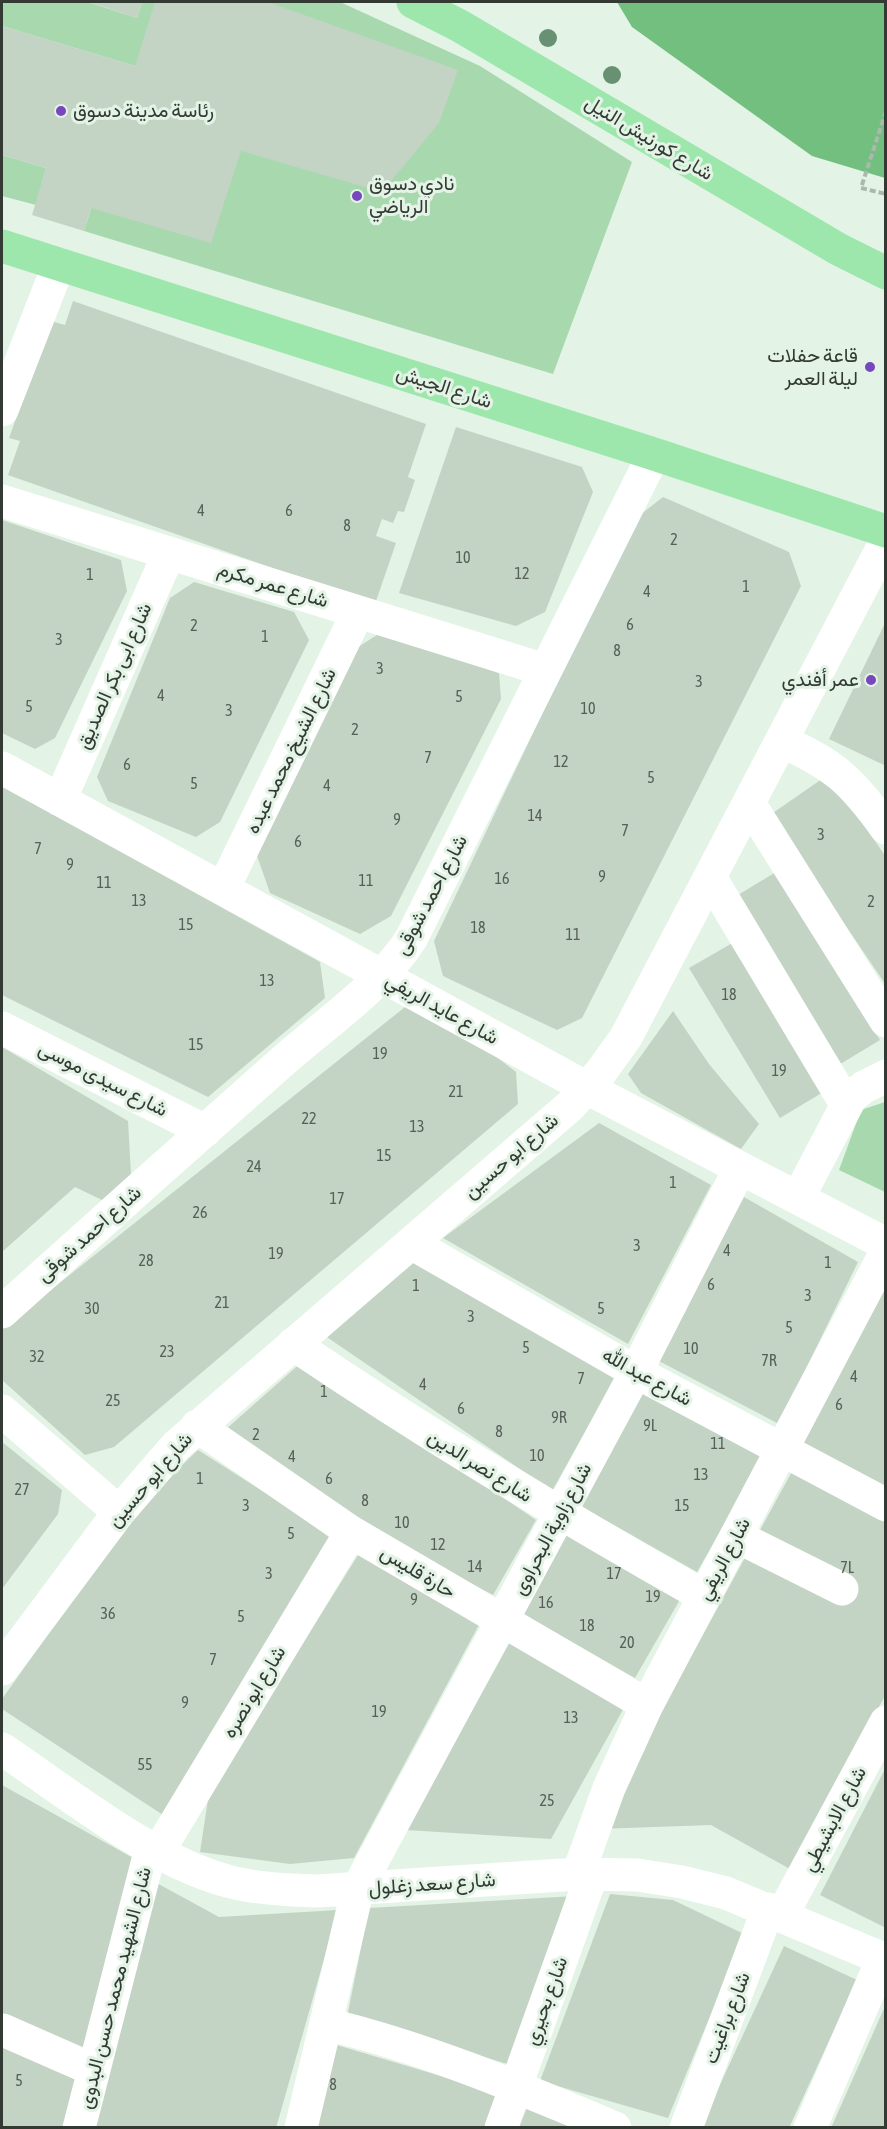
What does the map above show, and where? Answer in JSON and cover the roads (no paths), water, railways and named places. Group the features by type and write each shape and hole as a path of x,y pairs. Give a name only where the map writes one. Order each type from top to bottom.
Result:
{"main road":[{"name":"شارع كورنيش النيل","path":"413,2 460,26 838,249 885,273"},
{"name":"شارع الجيش","path":"2,246 654,454 885,531"}],"street":[{"path":"2,410 59,264"},
{"name":"شارع احمد شوقى","path":"2,1312 382,976 411,939 654,454"},
{"name":"شارع عمر مكرم","path":"2,501 545,670"},
{"name":"شارع ابو حسين","path":"2,1669 119,1512 156,1467 197,1426 411,1243 587,1088 626,1037 885,541"},
{"name":"شارع ابى بكر الصديق","path":"60,800 169,553"},
{"name":"شارع الشيخ محمد عبده","path":"223,889 358,612"},
{"path":"781,741 833,767 862,794 885,828"},
{"name":"شارع عايد الريفي","path":"2,768 587,1088 885,1244"},
{"path":"749,803 885,1021"},
{"path":"710,877 846,1104"},
{"name":"شارع سيدى موسى","path":"2,1028 205,1131"},
{"path":"798,1198 846,1104 857,1091 885,1076"},
{"name":"شارع زاوية البحراوى","path":"301,2127 358,1888 636,1372 741,1168"},
{"name":"شارع عبد الله","path":"411,1243 636,1372 885,1505"},
{"name":"شارع الريفي","path":"585,1874 609,1788 647,1705 885,1252"},
{"name":"شارع نصر الدين","path":"293,1344 429,1435 559,1515 704,1596"},
{"path":"2,1411 119,1512"},
{"name":"حارة قليس","path":"197,1426 351,1532 647,1705"},
{"name":"شارع ابو نصره","path":"154,1850 351,1532"},
{"path":"736,1536 842,1588"},
{"name":"شارع الابشيطي","path":"775,1912 885,1722"},
{"name":"شارع سعد زغلول","path":"2,1749 154,1850 195,1870 234,1883 285,1890 358,1888 585,1874 637,1875 682,1882 726,1893 884,1959"},
{"name":"شارع الشهيد محمد حسن البدوى","path":"79,2127 154,1850"},
{"name":"شارع بحيري","path":"501,2127 585,1874"},
{"name":"شارع براغيت","path":"686,2127 775,1912"},
{"path":"810,2127 884,1959"},
{"path":"326,2024 422,2051 516,2086 615,2127"},
{"path":"3,2030 94,2070"}],"place":[{"name":"رئاسة مدينة دسوق","path":"61,111"},
{"name":"نادي دسوق الرياضي","path":"357,196"},
{"name":"قاعة حفلات ليلة العمر","path":"870,367"},
{"name":"عمر أفندي","path":"871,680"}]}
